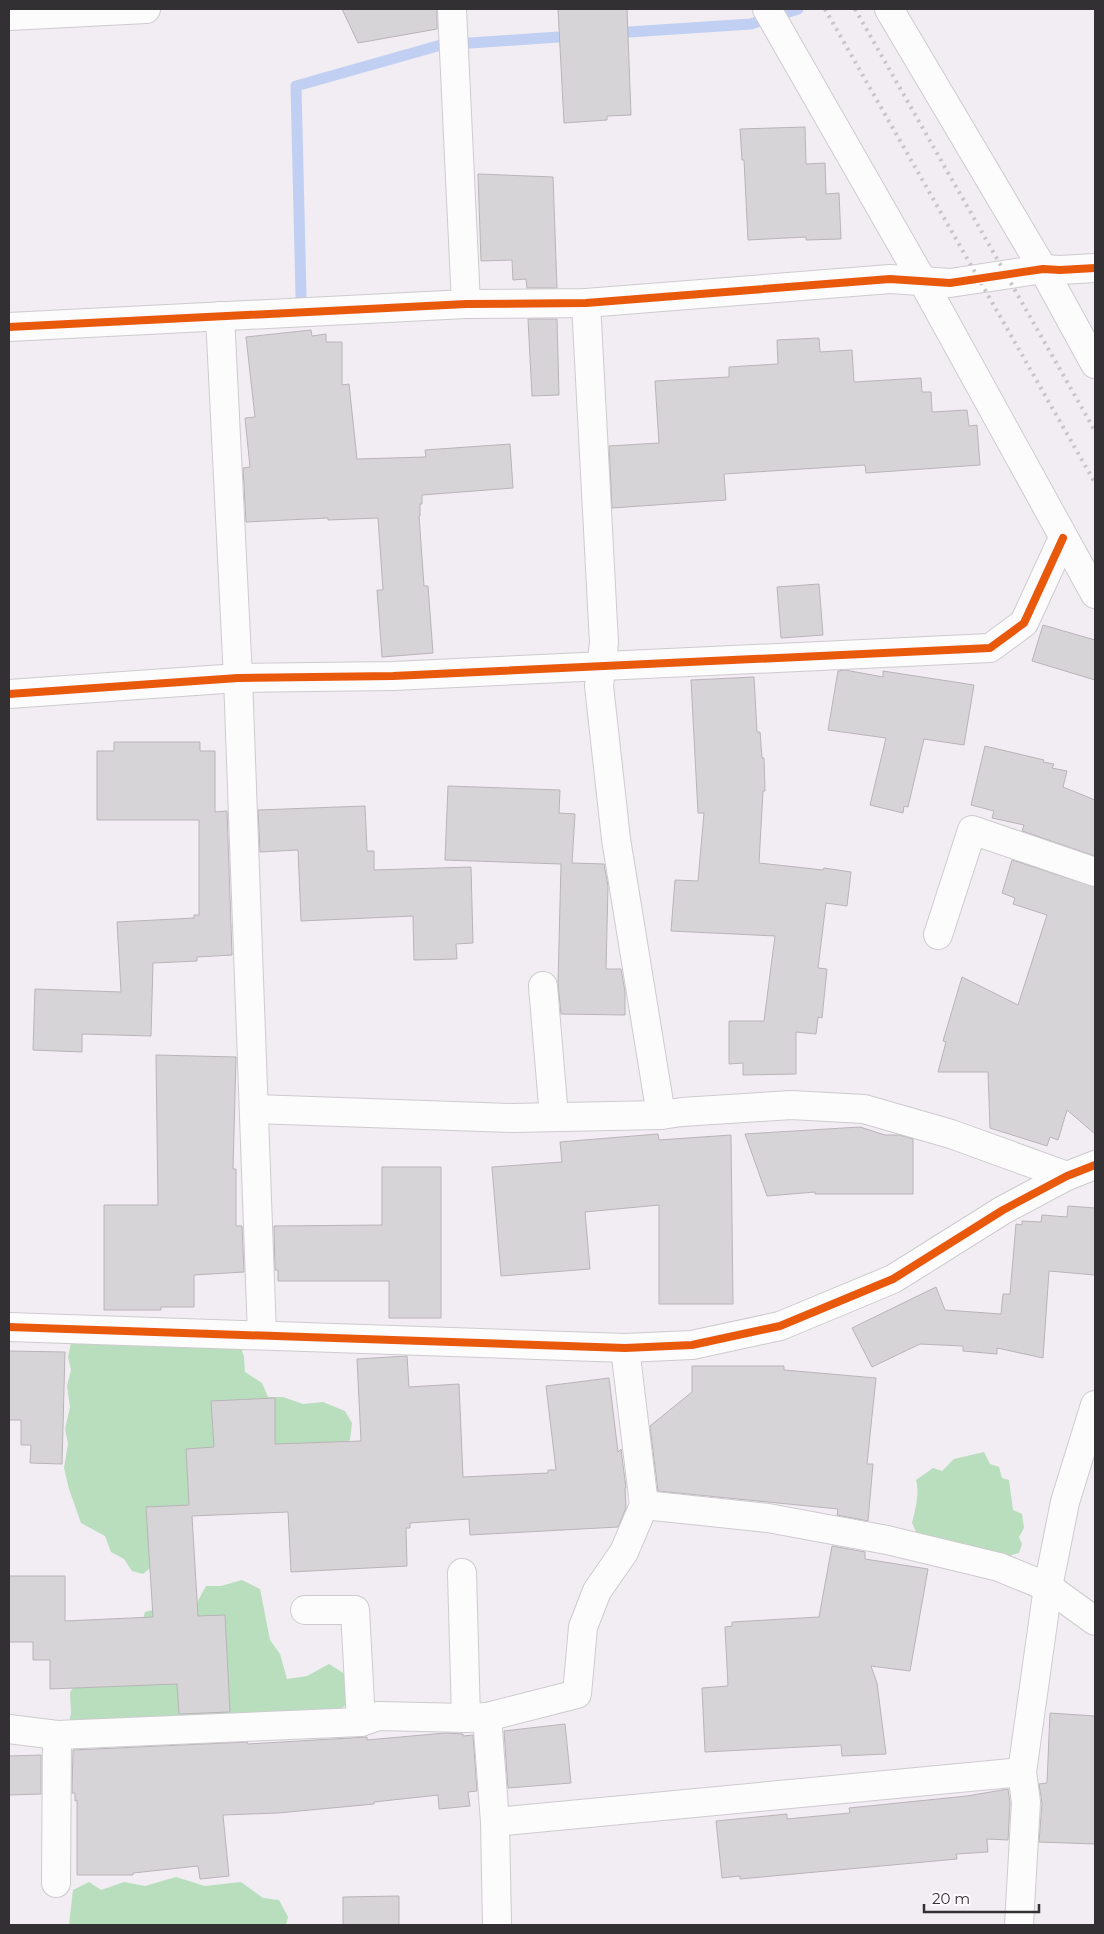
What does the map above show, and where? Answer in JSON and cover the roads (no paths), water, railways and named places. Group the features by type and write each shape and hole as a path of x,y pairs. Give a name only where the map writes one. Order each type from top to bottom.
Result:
{"street":[{"path":"25,13 146,9"},
{"path":"452,9 466,304"},
{"path":"889,9 1043,269 1095,364"},
{"path":"773,20 922,280 1095,594"},
{"path":"9,327 466,304 586,303 890,279 950,283 1043,269 1095,268"},
{"path":"586,303 604,642 599,686 616,839 661,1115"},
{"path":"220,316 238,678 262,1335"},
{"path":"9,694 238,678 393,676 990,648 1024,623 1063,538"},
{"path":"938,935 972,830 1095,872"},
{"path":"543,986 554,1117"},
{"path":"255,1109 512,1118 661,1115 790,1105 864,1109 951,1134 1067,1176"},
{"path":"9,1327 625,1348 692,1345 780,1326 893,1279 1003,1210 1067,1176 1095,1166"},
{"path":"9,1728 57,1735 361,1722 378,1716 477,1717 577,1694 583,1627 597,1591 624,1552 644,1505 625,1348"},
{"path":"1019,1925 1026,1802 1022,1772 1048,1587 1065,1502 1095,1405"},
{"path":"644,1505 768,1518 887,1540 999,1567 1048,1587 1095,1621"},
{"path":"462,1573 477,1717 495,1822 497,1925"},
{"path":"305,1610 355,1610 361,1722"},
{"path":"56,1883 57,1735"},
{"path":"495,1822 1022,1772"}],"waterway":[{"path":"614,33 751,24 798,9"},
{"path":"301,296 296,86 441,45 573,36"}],"railway":[{"path":"825,9 1095,483"},
{"path":"855,9 1095,431"}]}
